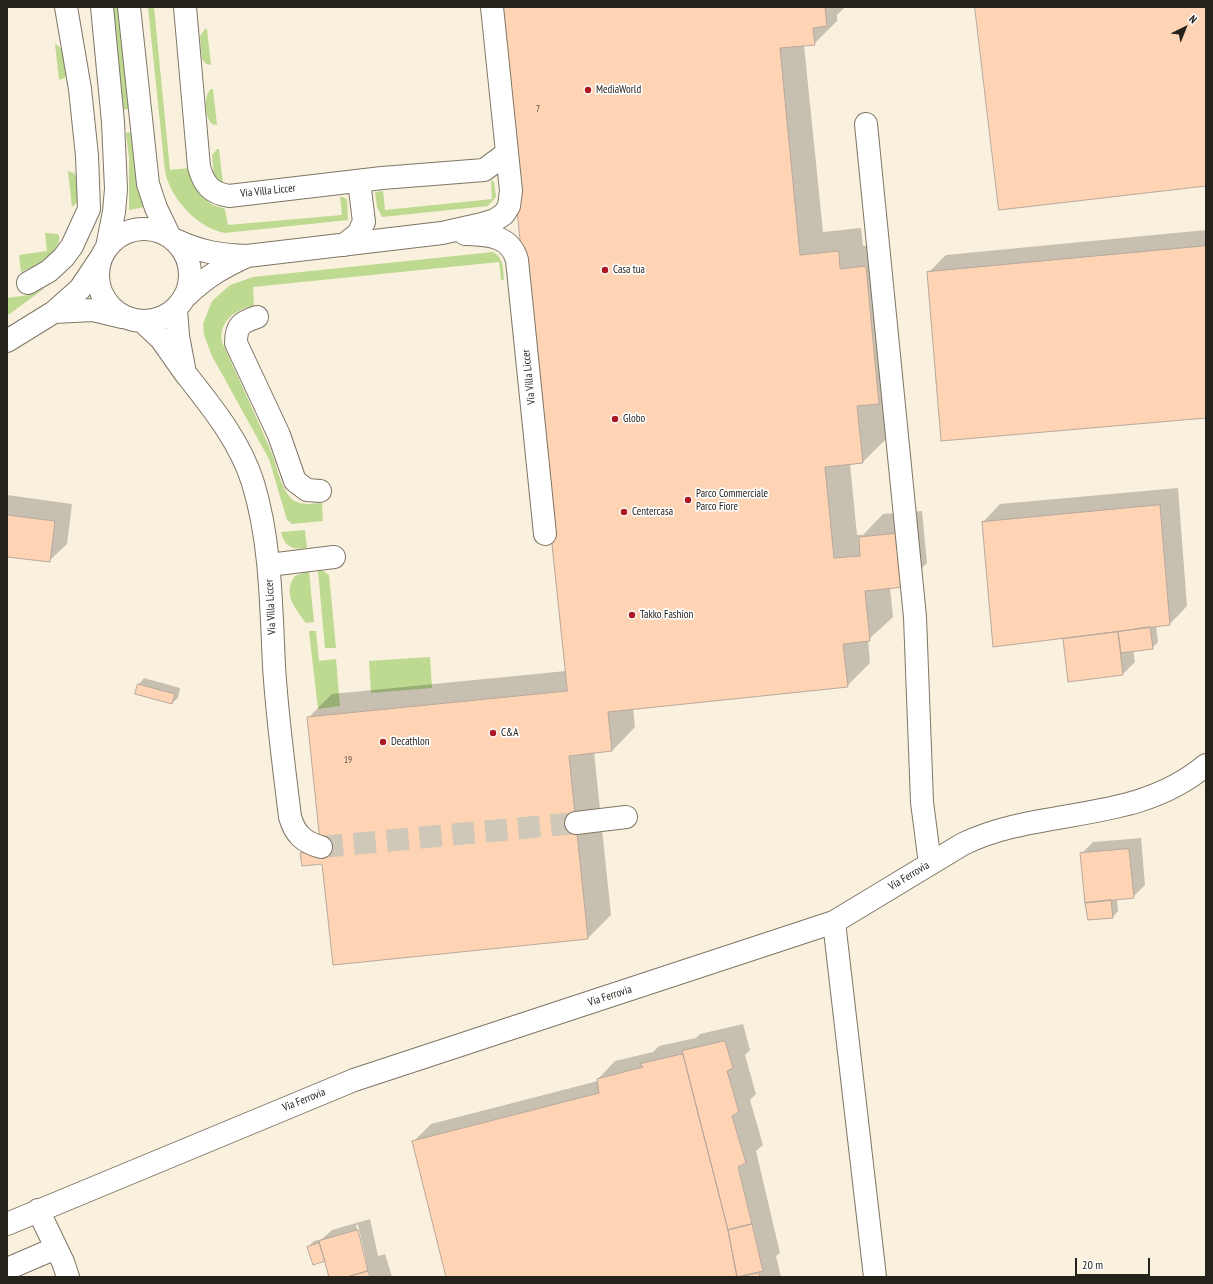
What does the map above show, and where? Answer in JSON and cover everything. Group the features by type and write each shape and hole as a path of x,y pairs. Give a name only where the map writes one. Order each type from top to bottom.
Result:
{"street":[{"path":"28,282 49,271 64,257 72,246 89,208 88,163 80,89 66,7"},
{"name":"Via Villa Liccer","path":"102,7 113,122 116,189 114,212 98,274 100,288 102,294 115,312 135,320 161,339 218,416 241,454 253,482 261,517 269,565 274,668 290,817 294,829 301,837 311,844 321,847"},
{"name":"Via Villa Liccer","path":"54,312 93,310 135,320 154,320 166,316 180,303 190,282 190,266 185,252 172,238 156,208 148,184 129,7"},
{"name":"Via Villa Liccer","path":"185,7 200,167 206,185 214,192 229,196 359,181 484,170 507,153"},
{"name":"Via Villa Liccer","path":"442,234 495,220 504,214 509,206 510,191 507,153 492,7"},
{"path":"866,124 915,617 922,802 930,864"},
{"path":"359,181 364,222 371,233 384,240"},
{"path":"344,245 358,234 364,222"},
{"name":"Via Villa Liccer","path":"7,341 54,312 80,289 104,253 117,237 129,231 142,228 156,230 172,238"},
{"name":"Via Villa Liccer","path":"247,256 442,234 492,236 501,239 509,245 515,252 518,266 545,534"},
{"path":"172,238 197,250 220,255 247,256"},
{"path":"180,303 204,279 224,266 247,256"},
{"name":"Via Villa Liccer","path":"180,303 178,336 185,373"},
{"path":"257,317 247,320 239,326 236,333 236,343 279,435 295,481 308,490 320,491"},
{"path":"269,565 334,557"},
{"name":"Via Ferrovia","path":"7,1224 354,1080 834,922 983,834 1108,810 1161,794 1195,774 1206,765"},
{"path":"576,823 626,817"},
{"path":"834,922 875,1277"},
{"path":"38,1210 68,1277"},
{"path":"7,1269 56,1248"}],"green space":[{"path":"113,7 119,7 129,109 123,110"},
{"path":"148,7 154,7 170,170 189,168 194,185 200,194 213,205 225,209 228,225 342,215 340,196 347,199 348,220 225,233 205,225 186,210 173,191 165,171"},
{"path":"205,29 207,29 211,65 206,64 202,59 200,36"},
{"path":"55,44 61,49 65,62 65,78 59,80"},
{"path":"211,89 213,89 217,125 212,124 206,112 207,96"},
{"path":"131,132 145,207 129,210 129,158 126,133"},
{"path":"217,149 219,149 223,184 214,178 212,155"},
{"path":"68,171 74,173 77,178 78,202 72,207"},
{"path":"491,180 494,182 496,197 488,206 382,217 377,207 375,192 383,191 385,210 492,199"},
{"path":"45,233 57,234 59,236 59,242 56,248 39,263 21,272 19,255 47,251"},
{"path":"493,252 497,254 501,261 504,280 501,280 499,262 253,287 254,306 247,307 235,313 226,322 221,335 222,342 270,449 283,487 290,497 296,502 304,504 322,503 323,521 292,524 287,520 269,459 212,356 204,335 203,324 212,301 230,285 253,277"},
{"path":"45,288 7,315 7,298 29,295"},
{"path":"305,530 307,548 302,549 293,548 287,544 282,537 281,532"},
{"path":"309,571 314,622 306,623 294,606 290,595 290,589 291,583 295,576"},
{"path":"318,571 323,571 329,575 336,648 325,648"},
{"path":"309,631 316,631 319,661 336,659 340,706 318,709"},
{"path":"430,657 432,688 371,693 369,661"}],"building":[{"name":"Parco Commerciale Parco Fiore","path":"496,7 825,7 827,26 813,28 815,45 780,48 800,255 839,251 840,269 866,266 879,404 857,406 863,463 825,467 834,558 860,556 859,537 899,533 904,587 865,591 870,641 843,644 848,687 608,712 612,751 569,756 588,939 333,965 322,864 302,866 300,853 321,851 307,717 567,691"},
{"path":"975,7 1206,7 1206,186 999,210"},
{"path":"1206,246 1206,418 941,441 927,272"},
{"path":"1160,505 1170,625 993,647 982,522"},
{"path":"7,515 55,521 50,562 7,557"},
{"path":"1150,627 1153,649 1121,653 1118,632"},
{"path":"1118,632 1123,675 1068,682 1063,639"},
{"path":"138,684 175,694 172,704 135,694"},
{"path":"1129,849 1134,898 1085,903 1080,853"},
{"path":"1111,900 1113,918 1088,920 1085,903"},
{"path":"725,1041 733,1068 727,1071 739,1112 732,1116 746,1163 738,1167 752,1224 728,1230 682,1051"},
{"path":"683,1054 728,1230 737,1277 446,1277 412,1141 599,1093 597,1079 643,1067 640,1064"},
{"path":"752,1224 763,1271 737,1277 728,1230"},
{"path":"358,1230 368,1271 347,1277 329,1277 319,1241"},
{"path":"319,1243 325,1261 313,1265 307,1247"},
{"path":"368,1271 370,1277 347,1277"},
{"path":"759,1273 760,1277 739,1277"}],"tunnel":[{"path":"321,847 576,823"}],"place":[{"name":"MediaWorld","path":"588,90"},
{"name":"Casa tua","path":"605,270"},
{"name":"Globo","path":"615,419"},
{"name":"Parco Commerciale Parco Fiore","path":"688,500"},
{"name":"Centercasa","path":"624,512"},
{"name":"Takko Fashion","path":"632,615"},
{"name":"C&A","path":"493,733"},
{"name":"Decathlon","path":"383,742"}]}
